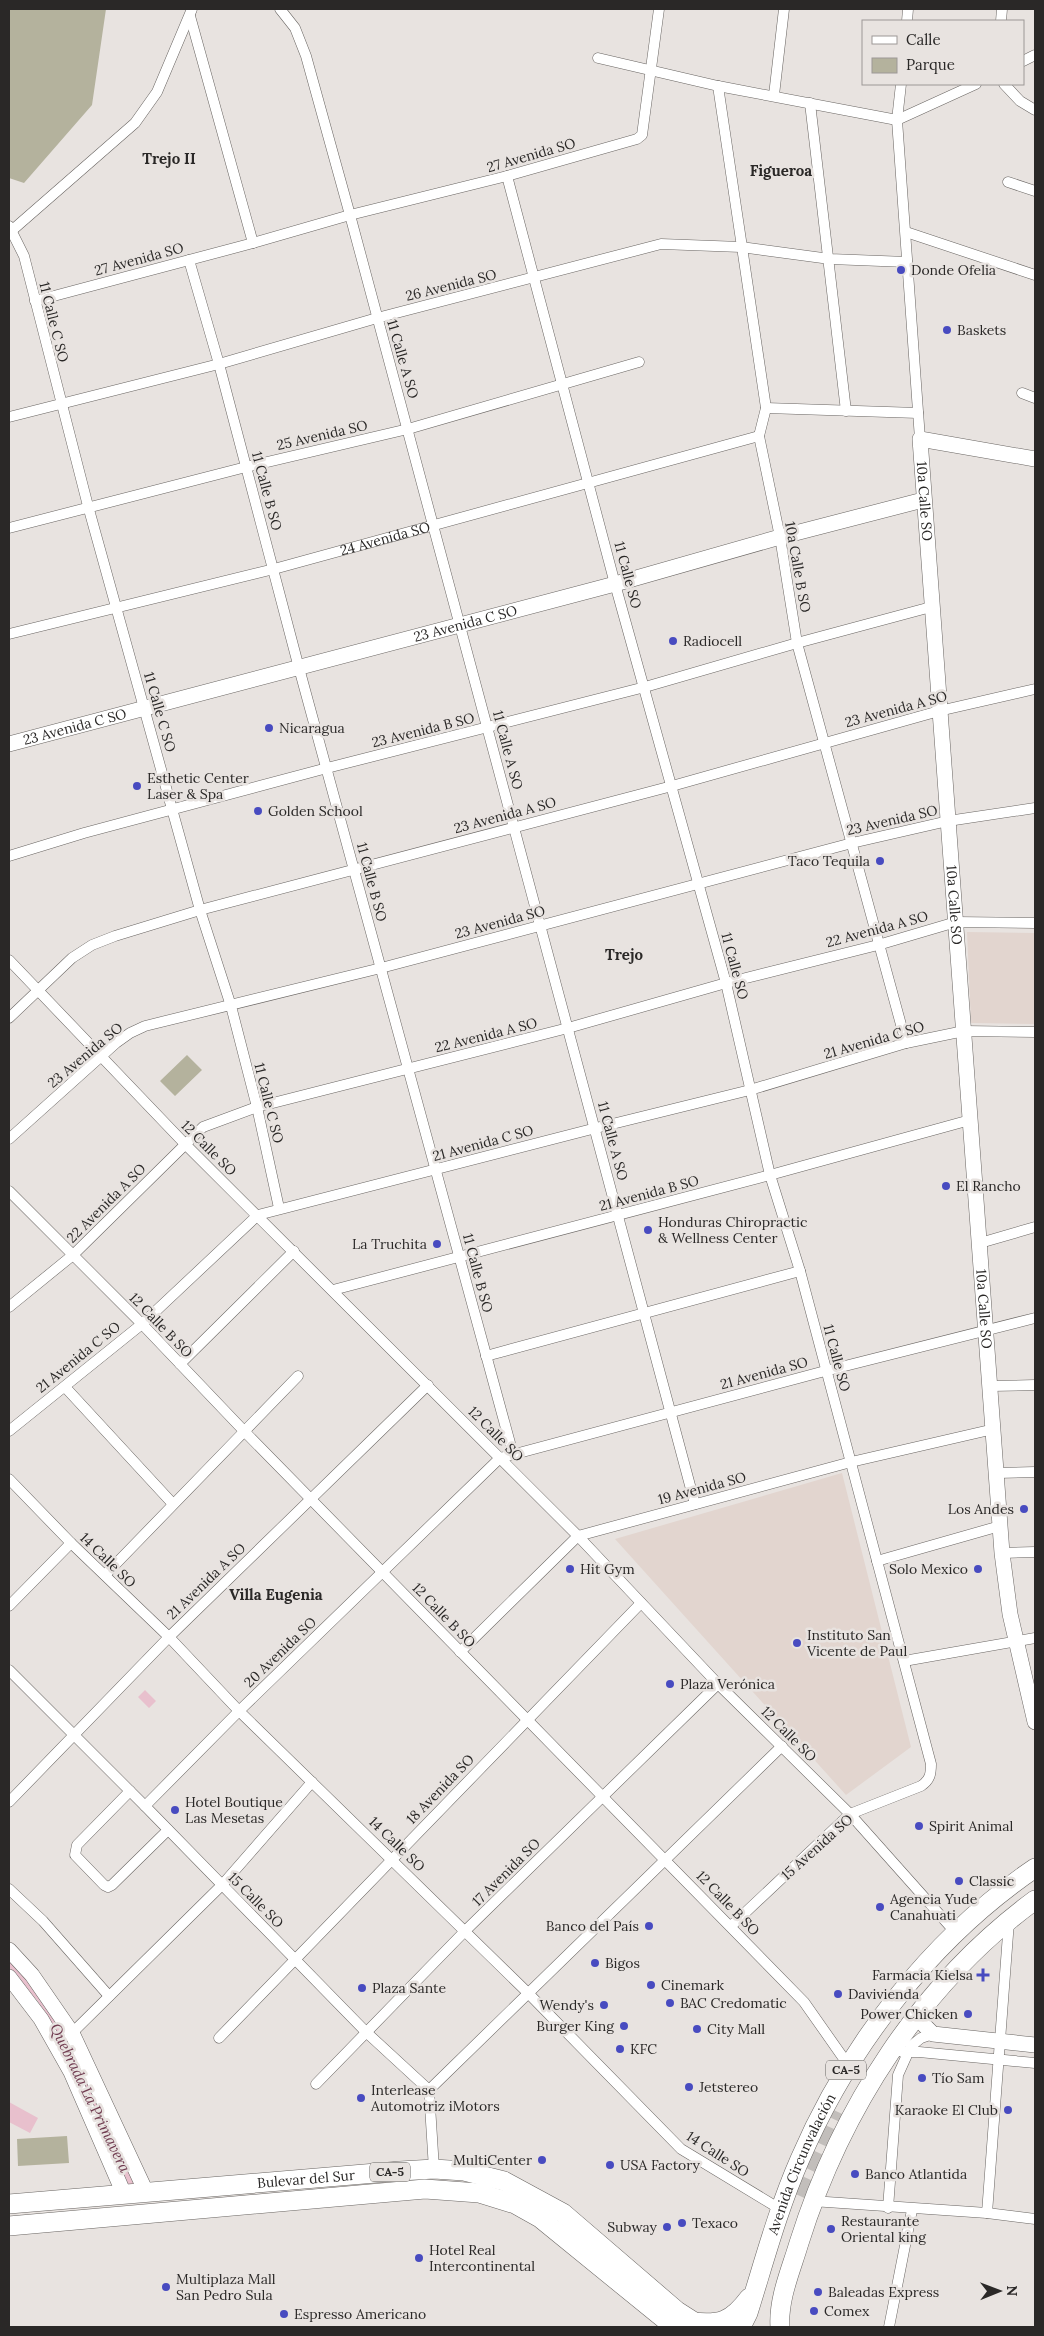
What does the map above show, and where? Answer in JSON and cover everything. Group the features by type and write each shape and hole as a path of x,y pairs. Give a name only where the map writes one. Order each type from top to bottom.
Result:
{"highway":[{"name":"Avenida Circunvalación","path":"741,2327 780,2209 800,2158 825,2107 849,2066 890,2007 918,1973 956,1933 989,1903 1035,1868"},
{"name":"Avenida Circunvalación","path":"780,2322 784,2293 806,2199 860,2098 889,2054 920,2013 975,1952 1035,1900"},
{"path":"838,2112 882,2043 904,2014 932,1982 975,1952"},
{"name":"Bulevar del Sur","path":"9,2204 434,2169 464,2172 504,2181 563,2213 689,2325"},
{"path":"161,2212 160,2206 163,2200 171,2196 204,2188"},
{"name":"Bulevar del Sur","path":"9,2226 425,2189 479,2192 515,2204 540,2218 689,2325"},
{"path":"101,2218 136,2207 144,2200 146,2192"},
{"path":"689,2325 727,2320 740,2310 755,2289"}],"street":[{"name":"11 Calle A SO","path":"280,9 295,28 306,56 435,524 460,625 596,1128 643,1315 695,1504"},
{"path":"651,70 659,9"},
{"path":"774,95 784,9"},
{"path":"10,230 135,123 157,92 191,12"},
{"path":"191,12 253,243"},
{"path":"598,58 718,86 774,95 898,120 974,85"},
{"name":"27 Avenida SO","path":"35,301 350,215 507,176 640,138 651,70"},
{"name":"10a Calle SO","path":"901,85 898,120 923,500 987,1330 1002,1553 1010,1614 1018,1641 1035,1722"},
{"path":"1005,85 1020,101 1035,110"},
{"name":"10a Calle B SO","path":"718,86 766,408 759,436 780,537 797,643 906,1044"},
{"path":"810,103 830,259 846,411"},
{"name":"11 Calle SO","path":"507,176 616,584 726,983 770,1176 800,1271 825,1371 931,1764"},
{"path":"1008,182 1035,191"},
{"name":"11 Calle C SO","path":"10,230 24,256 88,506 200,910 230,1006 257,1107 280,1208"},
{"path":"906,232 1035,275"},
{"name":"26 Avenida SO","path":"9,417 219,364 378,318 661,244 741,248 830,259 907,262"},
{"name":"11 Calle B SO","path":"189,260 219,364 299,668 513,1454"},
{"name":"25 Avenida SO","path":"9,528 88,506 408,429 639,362"},
{"path":"1022,393 1035,398"},
{"path":"766,408 918,413"},
{"name":"24 Avenida SO","path":"9,634 274,569 435,524 590,484 759,436"},
{"path":"920,439 1035,459"},
{"name":"23 Avenida C SO","path":"9,744 616,584 780,537 923,500"},
{"name":"23 Avenida B SO","path":"9,856 327,768 645,687 931,607"},
{"name":"23 Avenida A SO","path":"9,1018 72,958 92,945 200,910 672,786 939,711 1035,690"},
{"name":"23 Avenida SO","path":"9,1139 130,1033 145,1026 381,968 852,843 948,821 1035,808"},
{"name":"22 Avenida A SO","path":"9,1307 72,1254 203,1127 257,1107 568,1028 726,983 878,945 956,922 1035,923"},
{"name":"12 Calle SO","path":"9,960 103,1056 185,1144 578,1536 718,1684 850,1814 956,1933"},
{"name":"21 Avenida C SO","path":"9,1431 142,1324 258,1215 750,1090 906,1044 964,1031 1035,1032"},
{"name":"21 Avenida B SO","path":"333,1290 770,1176 970,1120"},
{"name":"12 Calle B SO","path":"9,1191 142,1324 244,1431 804,2002 849,2066"},
{"path":"980,1243 1035,1227"},
{"path":"180,1364 294,1251"},
{"path":"486,1356 800,1271"},
{"name":"21 Avenida SO","path":"500,1458 825,1371 1035,1318"},
{"path":"105,1575 298,1376"},
{"name":"21 Avenida A SO","path":"9,1802 75,1736 169,1636 428,1385"},
{"path":"991,1386 1035,1385"},
{"path":"65,1387 173,1504"},
{"name":"19 Avenida SO","path":"460,1652 578,1536 851,1462 994,1429"},
{"name":"20 Avenida SO","path":"145,1806 239,1711 500,1458"},
{"path":"997,1473 1035,1472"},
{"name":"14 Calle SO","path":"9,1479 71,1543 169,1636 239,1711 392,1858 528,1993 681,2149 780,2209"},
{"path":"877,1561 1000,1526"},
{"path":"9,1606 71,1543"},
{"path":"1002,1553 1035,1552"},
{"name":"18 Avenida SO","path":"219,2038 640,1603"},
{"path":"904,1661 1035,1638"},
{"name":"15 Calle SO","path":"9,1670 366,2032 429,2090"},
{"name":"17 Avenida SO","path":"316,2084 465,1931 718,1684"},
{"path":"434,2169 429,2090 782,1746"},
{"name":"15 Avenida SO","path":"731,1926 850,1814 922,1786 931,1774 931,1764"},
{"path":"54,2040 71,2033 222,1885 312,1782"},
{"path":"130,1791 74,1849 75,1855 104,1885 108,1887 112,1885 168,1830"},
{"path":"9,1890 43,1921 109,1996"},
{"path":"987,2213 1009,1921"},
{"path":"9,1950 32,1975 71,2033 146,2192"},
{"path":"9,1977 41,2018 71,2072 124,2194"},
{"path":"920,2013 922,2023 933,2034"},
{"path":"888,2208 898,2075 908,2051 916,2042 933,2034 1035,2045"},
{"path":"889,2054 908,2051 1035,2063"},
{"path":"806,2199 888,2208 987,2213 1035,2219"},
{"path":"889,2327 912,2210"}],"shaded area":[{"path":"967,932 1035,933 1035,1024 971,1023"},
{"name":"Instituto San Vicente de Paul","path":"842,1473 911,1747 846,1795 615,1539"}],"green space":[{"path":"9,9 106,9 92,105 24,183 9,178"},
{"path":"187,1055 202,1070 175,1096 160,1081"},
{"path":"67,2136 69,2163 18,2166 17,2139"}],"water":[{"path":"145,1690 156,1701 149,1708 138,1697"},
{"name":"Quebrada La Primavera","path":"9,1958 29,1981 66,2037 96,2098 136,2188 129,2189 63,2045 37,2000 9,1968"},
{"path":"9,2102 38,2118 30,2133 9,2122"}],"tunnel":[{"path":"800,2196 838,2112"}],"place":[{"name":"Donde Ofelia","path":"901,270"},
{"name":"Baskets","path":"947,330"},
{"name":"Radiocell","path":"673,641"},
{"name":"Nicaragua","path":"269,728"},
{"name":"Esthetic Center Laser & Spa","path":"137,786"},
{"name":"Golden School","path":"258,811"},
{"name":"Taco Tequila","path":"880,861"},
{"name":"El Rancho","path":"946,1186"},
{"name":"Honduras Chiropractic & Wellness Center","path":"648,1230"},
{"name":"La Truchita","path":"437,1244"},
{"name":"Los Andes","path":"1024,1509"},
{"name":"Hit Gym","path":"570,1569"},
{"name":"Solo Mexico","path":"978,1569"},
{"name":"Instituto San Vicente de Paul","path":"797,1643"},
{"name":"Plaza Verónica","path":"670,1684"},
{"name":"Hotel Boutique Las Mesetas","path":"175,1810"},
{"name":"Spirit Animal","path":"919,1826"},
{"name":"Classic","path":"959,1881"},
{"name":"Agencia Yude Canahuati","path":"880,1907"},
{"name":"Banco del País","path":"649,1926"},
{"name":"Bigos","path":"595,1963"},
{"name":"Farmacia Kielsa","path":"983,1975"},
{"name":"Cinemark","path":"651,1985"},
{"name":"Plaza Sante","path":"362,1988"},
{"name":"Davivienda","path":"838,1994"},
{"name":"BAC Credomatic","path":"670,2003"},
{"name":"Wendy's","path":"604,2005"},
{"name":"Power Chicken","path":"968,2014"},
{"name":"Burger King","path":"624,2026"},
{"name":"City Mall","path":"697,2029"},
{"name":"KFC","path":"620,2049"},
{"name":"Tío Sam","path":"922,2078"},
{"name":"Jetstereo","path":"689,2087"},
{"name":"Interlease Automotriz iMotors","path":"361,2098"},
{"name":"Karaoke El Club","path":"1008,2110"},
{"name":"MultiCenter","path":"542,2160"},
{"name":"USA Factory","path":"610,2165"},
{"name":"Banco Atlantida","path":"855,2174"},
{"name":"Texaco","path":"682,2223"},
{"name":"Subway","path":"667,2227"},
{"name":"Restaurante Oriental king","path":"831,2229"},
{"name":"Hotel Real Intercontinental","path":"419,2258"},
{"name":"Multiplaza Mall San Pedro Sula","path":"166,2287"},
{"name":"Baleadas Express","path":"818,2292"},
{"name":"Comex","path":"814,2311"},
{"name":"Espresso Americano","path":"284,2314"}],"district":[{"name":"Trejo II","path":"169,159"},
{"name":"Figueroa","path":"781,171"},
{"name":"Trejo","path":"624,955"},
{"name":"Villa Eugenia","path":"276,1595"}]}
